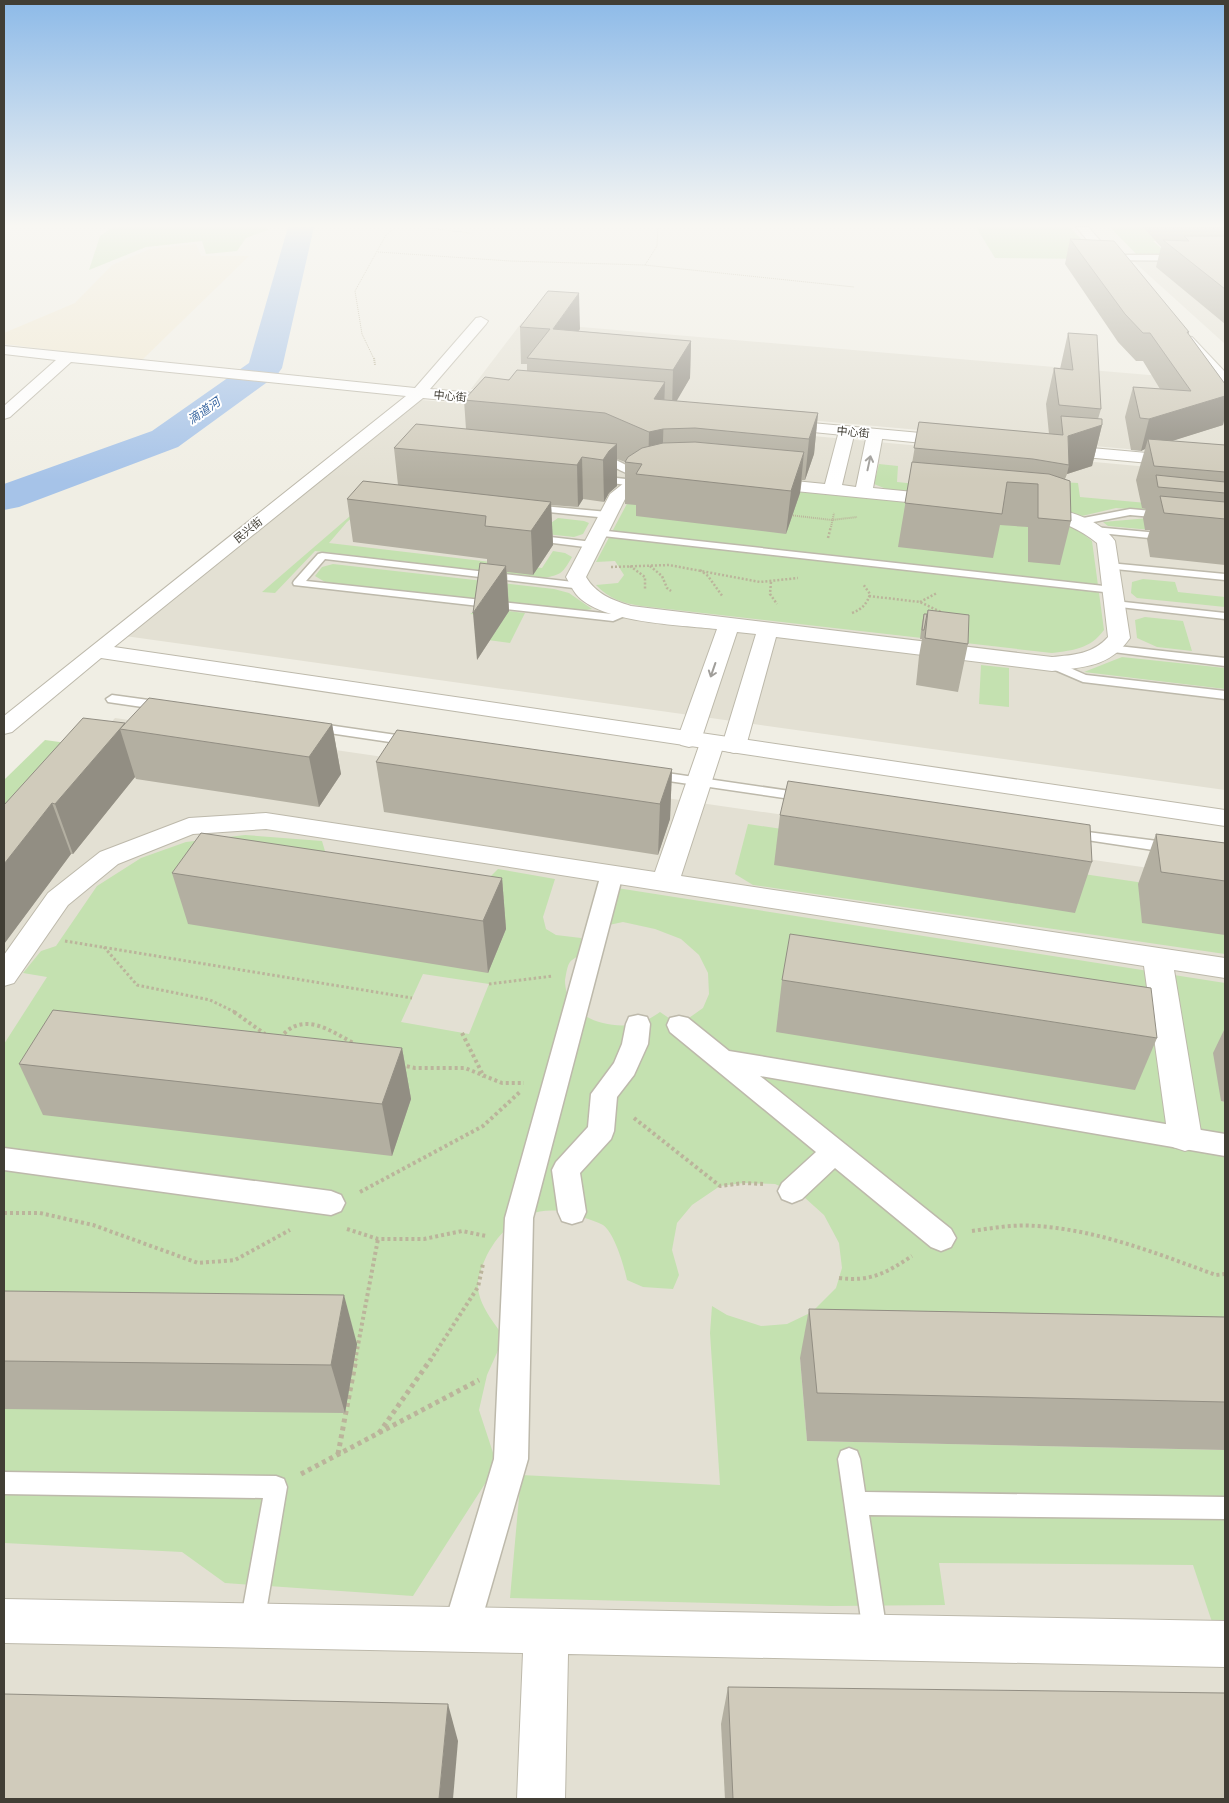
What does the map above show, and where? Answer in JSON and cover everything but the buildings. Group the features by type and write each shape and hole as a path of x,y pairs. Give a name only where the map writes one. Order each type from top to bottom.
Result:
{"street":[{"name":"民兴街","path":"4,728 96,651 419,393 481,321"},
{"path":"1177,330 1225,380"},
{"name":"中心街","path":"4,350 362,388 516,402"},
{"path":"4,414 67,358"},
{"name":"中心街","path":"760,423 973,442"},
{"path":"835,490 847,431"},
{"path":"862,493 876,434"},
{"path":"1041,448 1225,465"},
{"path":"693,476 1040,510 1086,526 1106,541 1119,638 1106,652 1081,661 1052,664 628,612 603,604 584,591 581,578 595,539 619,494 643,481 662,477 693,476"},
{"path":"712,743 729,624"},
{"path":"665,882 712,743 768,629"},
{"path":"96,651 1225,818"},
{"path":"4,976 58,899 109,858 189,826 266,821 1225,968"},
{"path":"461,1629 511,1459 515,1350 507,1238 519,1218 612,874"},
{"path":"1157,957 1185,1138"},
{"path":"572,1212 566,1170 601,1131 604,1094 625,1068 635,1044 638,1024"},
{"path":"679,1025 941,1238"},
{"path":"722,1060 1225,1145"},
{"path":"792,1192 834,1152"},
{"path":"4,1159 331,1203"},
{"path":"4,1621 1225,1644"},
{"path":"541,1799 546,1631"}],"lane":[{"path":"585,456 605,458 643,481"},
{"path":"586,478 643,481"},
{"path":"522,507 608,515"},
{"path":"1086,526 1130,512 1178,517"},
{"path":"1086,526 1178,538"},
{"path":"525,537 595,539 824,558 1114,597 1225,616"},
{"path":"581,578 322,556 298,583 613,618 628,612"},
{"path":"1109,566 1225,577"},
{"path":"1109,649 1225,662"},
{"path":"1052,664 1083,678 1225,695"},
{"path":"112,699 181,708"},
{"path":"298,725 425,743"},
{"path":"640,774 816,798"},
{"path":"1060,832 1186,850"},
{"path":"849,1459 876,1637"},
{"path":"4,1484 276,1487 252,1626"},
{"path":"856,1503 1225,1508"}],"path":[{"path":"358,311 362,334 376,363 362,388"},
{"path":"824,558 835,490"},
{"path":"650,565 662,576 667,588 674,592"},
{"path":"581,578 650,565 669,565 698,569 760,582 806,577"},
{"path":"698,569 708,576 724,599"},
{"path":"770,582 768,590 770,597 779,606"},
{"path":"849,614 861,610 868,602 870,596 865,585 860,582"},
{"path":"870,596 920,602 944,613"},
{"path":"32,936 412,998"},
{"path":"104,947 137,985 210,1000 241,1015 266,1035 279,1039 283,1032 292,1025 307,1021 362,1048"},
{"path":"489,984 586,970"},
{"path":"462,1033 484,1078"},
{"path":"393,1064 415,1068 464,1068 484,1078 502,1083 529,1083 483,1126 368,1188 331,1203 335,1225 378,1238 424,1239 462,1231 507,1238"},
{"path":"604,1094 720,1186 744,1183 775,1184 792,1192"},
{"path":"4,1213 40,1213 93,1225 161,1252 198,1263 235,1260 286,1230 296,1229"},
{"path":"839,1278 857,1281 873,1280 941,1238 986,1228 1042,1226 1108,1238 1216,1275 1225,1274"},
{"path":"338,1454 378,1238"},
{"path":"379,1433 435,1354 478,1287 482,1264 507,1238"},
{"path":"276,1487 487,1376 515,1350"}],"shaded area":[{"path":"56,311 192,311 141,361 4,344 4,333"},
{"path":"1189,311 1225,311 1225,344"},
{"path":"522,322 1197,379 1225,413 1225,458 471,389"},
{"path":"411,399 1225,474 1225,790 125,636"},
{"path":"115,718 1225,879 1225,1799 4,1799 4,841"}],"green space":[{"path":"879,464 898,466 897,482 1063,499 1062,482 1078,483 1080,497 1225,510 1225,517 1116,508 1082,516 1040,506 889,490 874,484"},
{"path":"685,481 1031,514 1056,521 1071,527 1092,541 1104,630 1093,641 1081,648 1052,653 641,606 622,602 606,594 596,585 618,583 624,575 615,561 596,562 630,498"},
{"path":"386,485 390,486 347,522 329,543 542,568 553,551 565,553 572,557 561,572 554,576 543,578 315,551 275,593 262,592"},
{"path":"386,517 548,525 558,518 589,523 583,534 574,537"},
{"path":"1149,518 1225,537 1108,526 1103,522"},
{"path":"333,564 554,589 569,593 592,609 577,612 325,582 315,576 322,567"},
{"path":"1143,579 1175,582 1178,592 1225,597 1225,607 1137,598 1131,593 1132,582"},
{"path":"480,608 525,613 510,643 488,640 500,617 470,614"},
{"path":"1145,617 1183,621 1192,651 1157,647 1137,638 1135,620"},
{"path":"1122,657 1225,668 1225,689 1084,672"},
{"path":"981,665 1009,668 1009,707 979,704"},
{"path":"45,740 67,743 4,812 4,780"},
{"path":"748,824 1225,895 1225,954 753,885 735,874"},
{"path":"245,835 322,841 327,858 482,885 498,869 555,879 543,917 546,929 556,935 581,938 587,952 573,959 569,964 565,980 567,993 572,1003 580,1012 589,1018 613,1025 637,1024 660,1012 679,1025 703,1008 709,994 708,973 699,955 681,939 655,929 623,922 604,926 617,888 1225,983 1225,1055 1221,1101 1225,1102 1225,1390 800,1359 807,1441 1225,1450 1225,1621 1212,1622 1193,1565 939,1563 945,1605 831,1606 510,1598 521,1475 720,1485 710,1333 712,1306 727,1315 761,1326 787,1324 812,1312 836,1288 842,1268 839,1243 824,1215 804,1197 775,1184 744,1183 720,1186 692,1205 677,1223 672,1250 679,1275 673,1289 643,1287 627,1280 611,1235 603,1225 594,1221 570,1213 542,1211 516,1221 505,1230 487,1255 478,1279 479,1294 484,1307 504,1337 487,1375 479,1410 497,1465 413,1596 225,1583 182,1552 4,1543 4,1044 47,977 23,973 41,951 56,946 97,886 141,858 186,842","holes":["423,974 489,984 469,1034 401,1022"]}],"waterway":[{"name":"滴道河","path":"4,498 165,439 265,368 280,311"}]}
